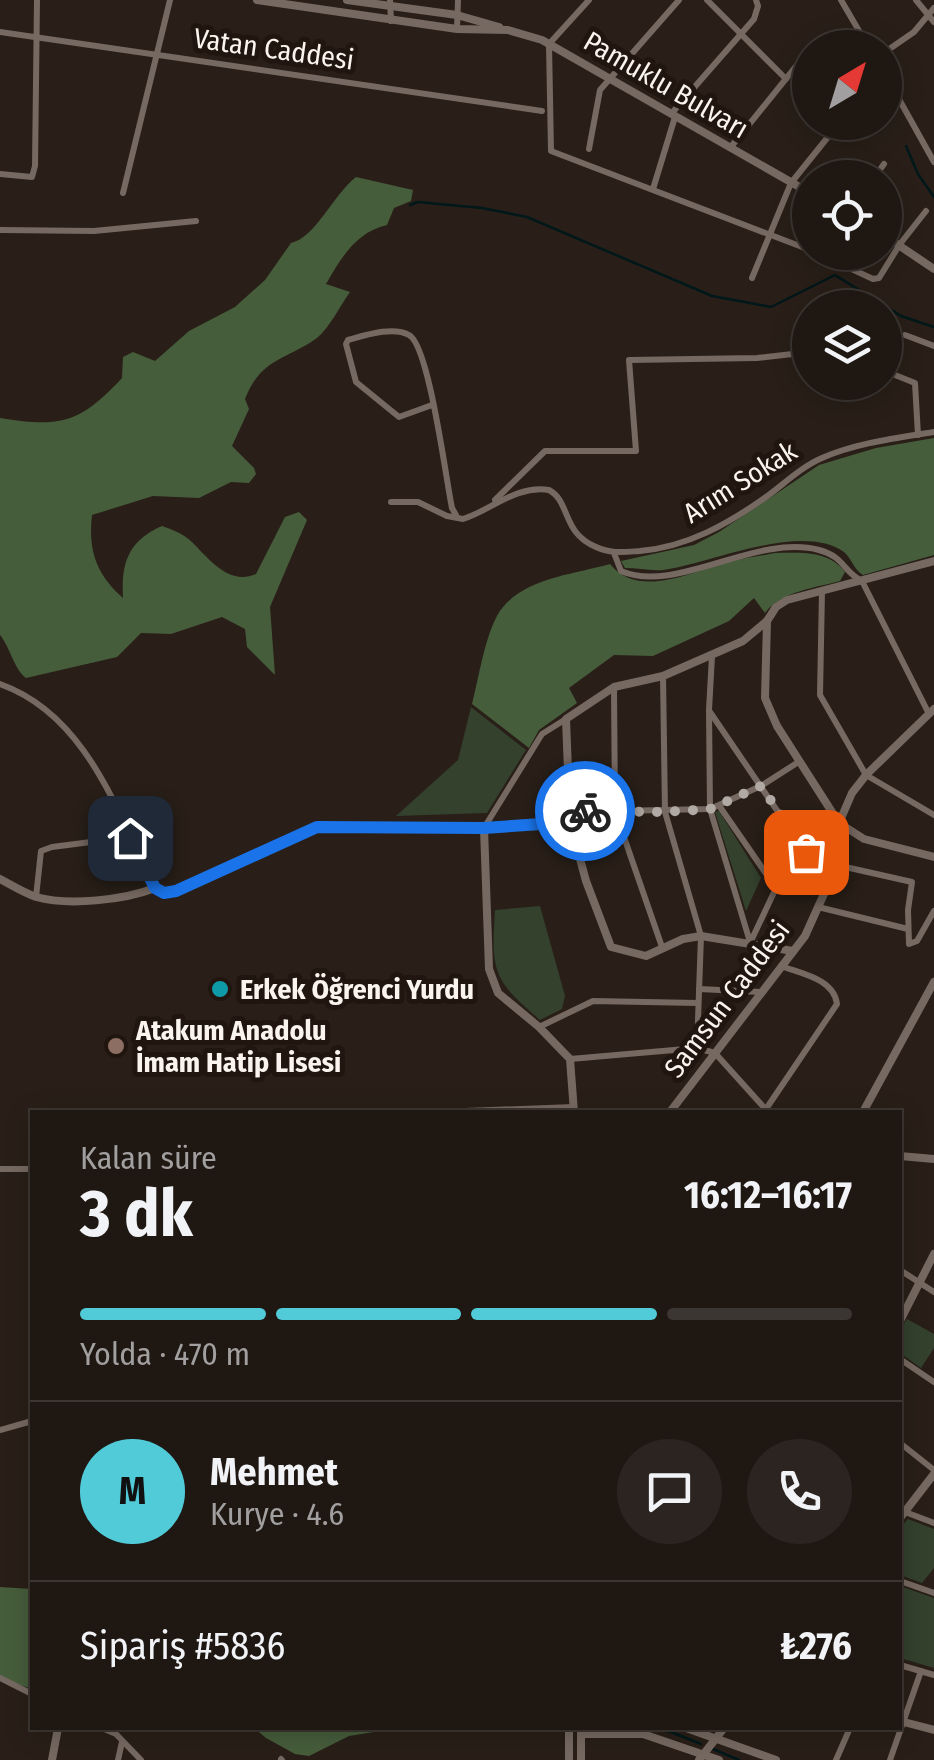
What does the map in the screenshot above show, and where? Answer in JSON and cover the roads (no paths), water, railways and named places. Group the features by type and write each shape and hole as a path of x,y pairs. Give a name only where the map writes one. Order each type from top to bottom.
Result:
{"street":[{"path":"0,174 25,178 32,176 35,166 36,0"},
{"path":"123,193 170,0"},
{"name":"Pamuklu Bulvarı","path":"258,0 391,21 508,30 549,44 792,183"},
{"path":"347,0 458,15 508,30"},
{"path":"458,0 458,29"},
{"path":"588,0 549,44 551,151 792,242"},
{"path":"590,149 600,90 679,0"},
{"path":"706,0 786,78"},
{"path":"653,189 673,116 757,12 756,0"},
{"path":"841,0 858,30"},
{"path":"916,0 931,19"},
{"path":"390,3 391,21"},
{"path":"902,40 931,19 934,8"},
{"name":"Vatan Caddesi","path":"0,32 542,112"},
{"path":"730,148 792,71"},
{"path":"902,105 934,162"},
{"path":"810,160 826,140"},
{"path":"752,278 792,183"},
{"path":"902,241 926,210"},
{"path":"0,230 94,231 196,221"},
{"path":"902,245 934,269"},
{"path":"852,270 873,280 884,270"},
{"path":"432,406 399,417 353,378 348,340 395,332 415,339 423,356 452,508 457,516"},
{"path":"905,335 934,346"},
{"path":"391,502 418,502 447,516 469,518 492,503 545,451 636,451 628,360 792,354"},
{"path":"902,378 915,383 918,434"},
{"name":"Arım Sokak","path":"614,553 650,550 694,539 765,498 819,459 934,432"},
{"path":"492,503 524,492 550,490 562,502 573,531 592,546 614,553 621,571 632,576 664,576 775,550 816,548 840,557 862,581 932,712"},
{"path":"574,1110 570,1059 540,1027 498,993 489,970 484,828 542,734 614,687 663,676 742,641 788,600 934,562"},
{"path":"842,586 850,572"},
{"path":"822,591 820,696 866,775 934,815"},
{"path":"766,621 764,698 777,726 839,823 864,839 934,857"},
{"path":"712,656 710,809 750,942"},
{"path":"663,676 665,812 701,936 696,1048"},
{"path":"0,684 19,691 50,712 83,747 155,888 164,893 317,827 484,828 570,822"},
{"path":"614,687 615,811 662,947"},
{"path":"709,710 828,885"},
{"name":"Samsun Caddesi","path":"672,1110 805,936 828,885 839,823 852,793 932,712"},
{"path":"566,719 568,812 586,881 611,947 646,956 701,936 792,950"},
{"path":"568,812 665,812 720,807 800,761"},
{"path":"720,807 776,888 750,942"},
{"path":"36,897 41,851 130,838"},
{"path":"832,864 912,882 907,940 912,944 934,911"},
{"path":"0,880 36,897 88,900 155,888"},
{"path":"818,907 908,930"},
{"path":"767,1110 837,1004 832,990 818,980 781,966"},
{"path":"864,1110 934,982"},
{"path":"699,989 761,992"},
{"path":"540,1027 593,1001 698,1002"},
{"path":"570,1059 696,1048 715,1053 764,1110"},
{"path":"902,1156 934,1158"},
{"path":"0,1168 30,1169"},
{"path":"902,1317 934,1254"},
{"path":"902,1272 934,1292"},
{"path":"902,1360 934,1382"},
{"path":"0,1430 30,1422"},
{"path":"902,1445 934,1472 903,1515 934,1523"},
{"path":"902,1583 934,1593"},
{"path":"902,1666 934,1675"},
{"path":"921,1671 902,1721 934,1730"},
{"path":"0,1678 30,1693"},
{"path":"52,1760 58,1730"},
{"path":"105,1730 142,1760"},
{"path":"693,1730 776,1760"},
{"path":"702,1757 722,1730"},
{"path":"836,1760 849,1730"},
{"path":"890,1760 899,1730"},
{"path":"569,1760 569,1731 643,1734 719,1760"},
{"path":"581,1731 581,1760"},
{"path":"118,1760 122,1740"}],"waterway":[{"path":"906,146 934,197"},
{"path":"410,205 418,202 482,208 527,217 712,296 771,307 835,275 901,316 934,327"},
{"path":"660,1730 701,1744"},
{"path":"713,1749 739,1760"}],"place":[{"name":"Erkek Öğrenci Yurdu","path":"220,989"},
{"name":"Atakum Anadolu İmam Hatip Lisesi","path":"116,1046"}]}
